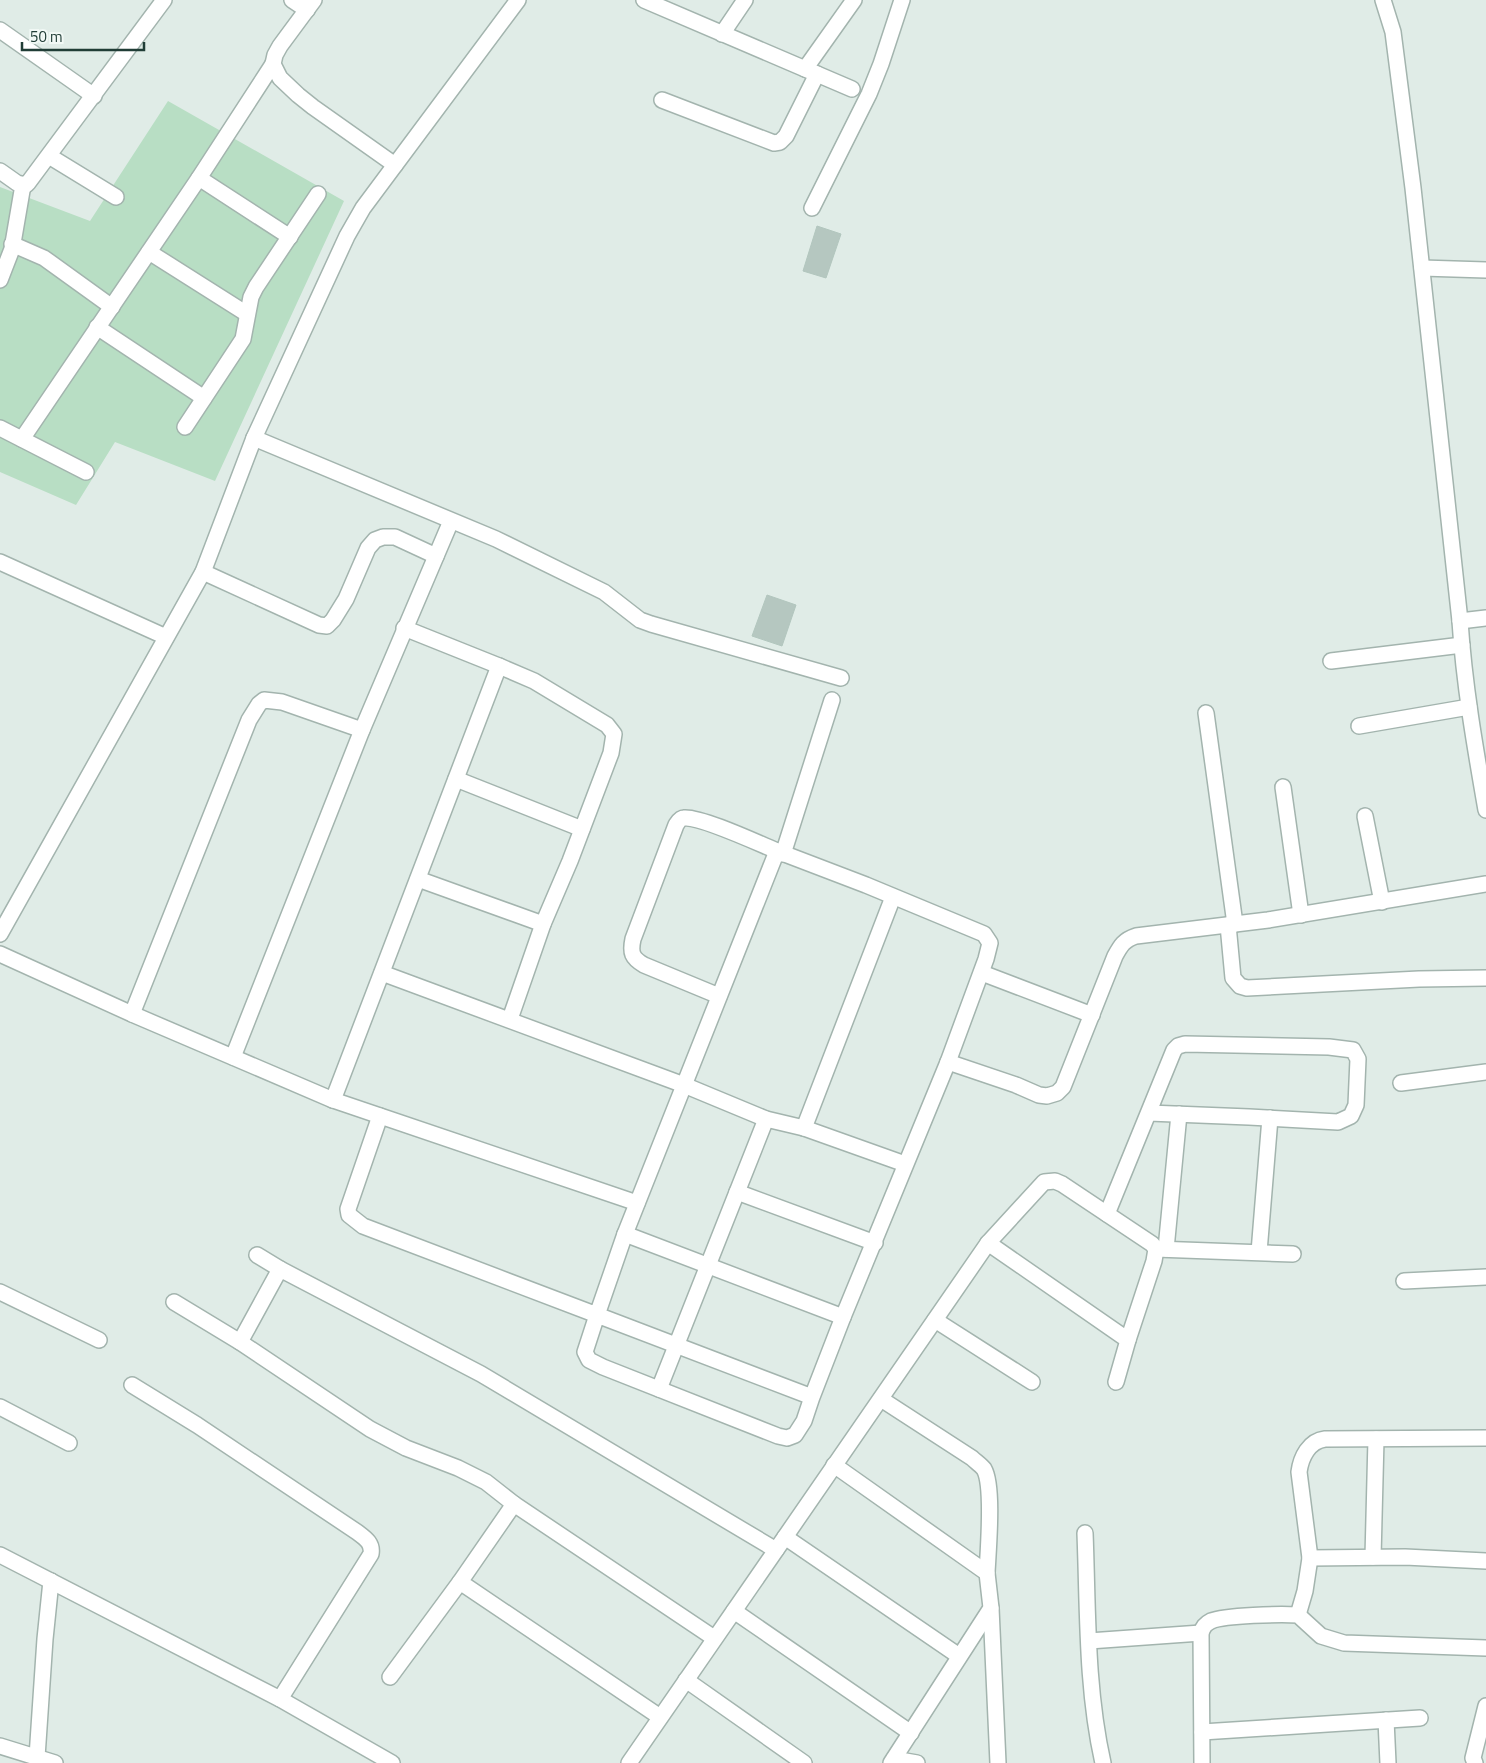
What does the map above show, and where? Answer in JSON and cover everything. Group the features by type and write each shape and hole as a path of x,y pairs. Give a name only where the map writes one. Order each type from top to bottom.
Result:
{"street":[{"path":"22,439 199,178 273,64 280,46 311,5 292,0"},
{"path":"0,934 203,572 254,438 347,236 364,208 395,165 518,0"},
{"path":"644,0 852,89"},
{"path":"722,34 744,0"},
{"path":"662,100 774,144 780,142 786,136 811,72 854,0"},
{"path":"812,208 869,94 902,0"},
{"path":"1384,0 1393,32 1422,268 1469,707 1486,810"},
{"path":"23,185 28,183 94,96 157,2"},
{"path":"0,30 94,96"},
{"path":"273,64 280,78 298,95 395,165"},
{"path":"49,156 116,196"},
{"path":"0,171 23,185"},
{"path":"199,178 290,236"},
{"path":"0,280 12,244 23,185"},
{"path":"185,427 243,339 251,297 318,194"},
{"path":"12,244 44,258 112,306"},
{"path":"149,252 247,314"},
{"path":"1422,268 1486,270"},
{"path":"97,328 204,398"},
{"path":"0,428 86,472"},
{"path":"254,438 496,540 604,592 640,620 841,678"},
{"path":"233,1057 362,730 451,521"},
{"path":"203,572 319,625 327,626 346,599 368,548 374,540 383,537 395,537 436,556"},
{"path":"0,562 166,637"},
{"path":"1460,621 1486,618"},
{"path":"404,628 534,682 607,725 614,734 611,753 543,924 510,1020"},
{"path":"1331,661 1462,645"},
{"path":"333,1100 499,666"},
{"path":"132,1014 249,720 259,704 264,700 282,702 362,730"},
{"path":"719,996 644,965 635,960 632,955 633,940 676,825 683,818 692,819 780,852 893,896 984,934 990,943 982,973 948,1062 843,1317 804,1421 795,1435 787,1438 604,1367 589,1360 586,1352 625,1234 719,996 780,852 832,700"},
{"path":"1359,726 1469,707"},
{"path":"1206,713 1232,925 1233,978 1240,986 1247,988 1486,978"},
{"path":"456,779 582,829"},
{"path":"1283,786 1301,915"},
{"path":"1365,816 1382,902"},
{"path":"418,879 543,924"},
{"path":"948,1062 1016,1085 1039,1096 1047,1096 1064,1087 1115,956 1120,946 1126,940 1136,936 1301,915 1486,884"},
{"path":"804,1128 893,896"},
{"path":"0,954 132,1014 333,1100 637,1203"},
{"path":"382,973 684,1085 766,1119 804,1128 905,1164"},
{"path":"982,973 1092,1015"},
{"path":"1107,1214 1174,1050 1178,1046 1186,1044 1329,1047 1353,1050 1358,1059 1356,1105 1351,1116 1338,1122 1149,1113"},
{"path":"1401,1083 1486,1072"},
{"path":"1116,1382 1154,1262 1161,1249 1180,1114"},
{"path":"380,1116 348,1209 349,1215 363,1226 812,1397"},
{"path":"1259,1252 1270,1118"},
{"path":"659,1389 766,1119"},
{"path":"633,1761 660,1717 714,1638 988,1243 1037,1188 1048,1180 1062,1184 1161,1249 1293,1254"},
{"path":"737,1192 875,1243"},
{"path":"625,1234 843,1317"},
{"path":"988,1243 1128,1340"},
{"path":"257,1255 280,1269 481,1374 776,1550"},
{"path":"240,1342 280,1269"},
{"path":"1404,1281 1486,1277"},
{"path":"0,1292 99,1340"},
{"path":"174,1302 240,1342 370,1429 406,1448 450,1465 486,1482 514,1504 714,1638"},
{"path":"935,1320 1032,1382"},
{"path":"132,1385 349,1527 370,1544 371,1554 280,1699"},
{"path":"881,1399 972,1458 983,1468 987,1480 989,1494 987,1573 991,1608 998,1763"},
{"path":"0,1407 68,1443"},
{"path":"1298,1615 1305,1591 1310,1558 1299,1472 1300,1461 1310,1446 1318,1440 1486,1438"},
{"path":"1373,1557 1376,1439"},
{"path":"834,1465 987,1573"},
{"path":"390,1677 460,1582 514,1504"},
{"path":"1085,1533 1092,1703 1096,1734 1103,1763"},
{"path":"785,1537 959,1656"},
{"path":"1310,1558 1405,1557 1486,1561"},
{"path":"2,1559 52,1581 280,1699 392,1763"},
{"path":"37,1757 45,1639 52,1581"},
{"path":"460,1582 660,1717"},
{"path":"917,1763 892,1761 991,1608"},
{"path":"734,1611 911,1733"},
{"path":"1202,1763 1201,1633 1205,1624 1213,1620 1233,1617 1298,1615 1321,1636 1344,1643 1486,1648"},
{"path":"1089,1641 1201,1633"},
{"path":"686,1680 804,1763"},
{"path":"1475,1763 1473,1758 1486,1706"},
{"path":"1202,1732 1420,1718"},
{"path":"1386,1720 1388,1763"},
{"path":"0,1746 55,1763"}],"green space":[{"path":"168,101 344,201 215,481 115,442 76,505 0,472 0,187 90,221"}],"building":[{"path":"817,226 841,234 826,278 803,271"},
{"path":"767,595 796,605 782,646 752,636"}]}
